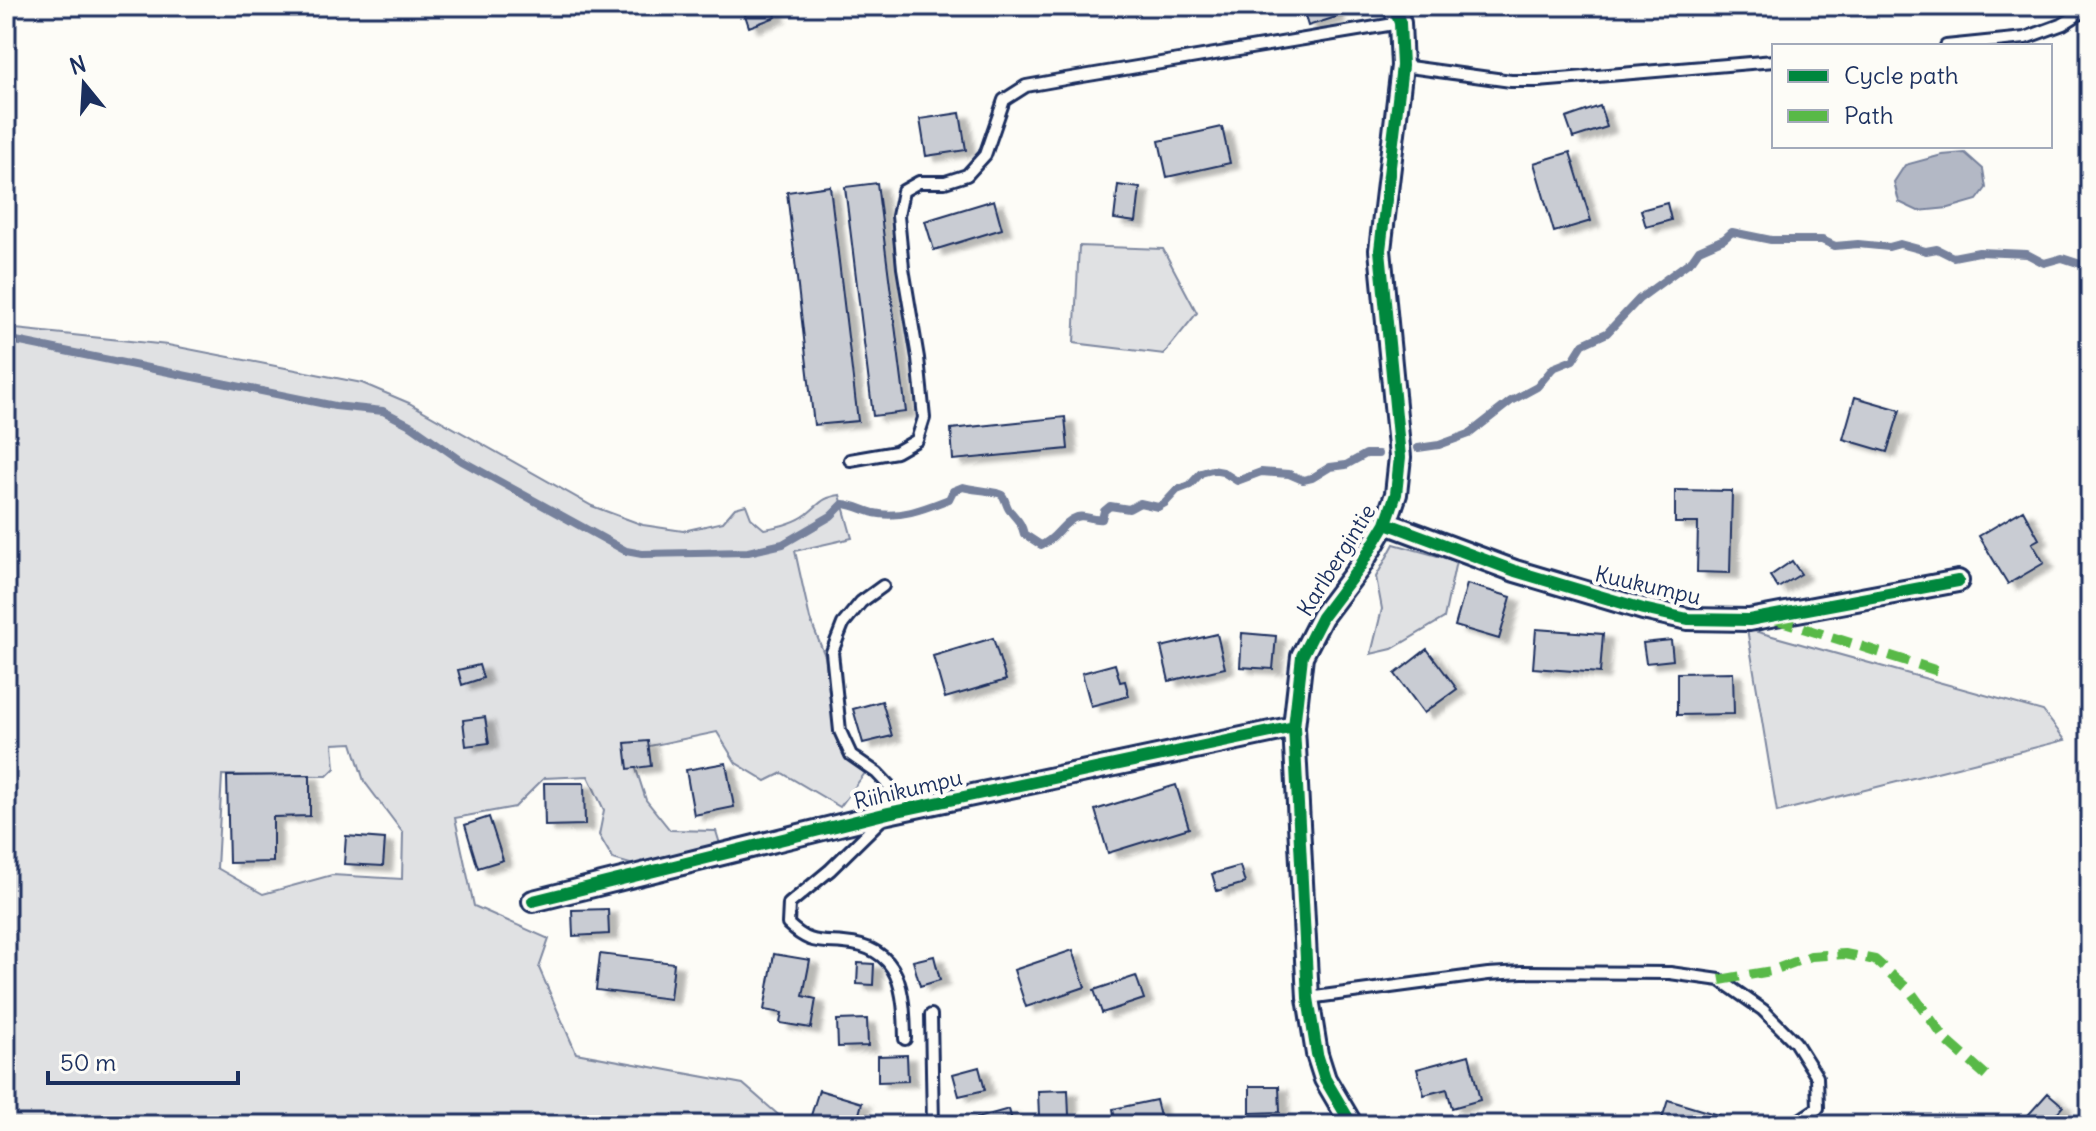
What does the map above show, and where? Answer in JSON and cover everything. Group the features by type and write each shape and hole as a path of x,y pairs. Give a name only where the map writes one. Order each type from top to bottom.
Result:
{"street":[{"name":"Karlbergintie","path":"1352,1125 1325,1079 1317,1054 1308,998 1294,727 1302,656 1322,617 1359,568 1386,523 1396,494 1400,457 1380,250 1402,66 1397,14"},
{"name":"Kuukumpu","path":"1386,523 1515,571 1688,619 1749,620 1958,581"},
{"name":"Riihikumpu","path":"533,901 888,813 1294,727"}],"lane":[{"path":"1966,44 2025,38 2054,28 2090,7"},
{"path":"850,460 896,452 917,440 924,418 900,242 898,216 903,191 919,182 945,182 967,175 985,155 1004,100 1026,86 1397,14"},
{"path":"1402,66 1511,81 1538,81 1772,61"},
{"path":"883,586 861,602 843,624 832,652 840,731 851,755 877,773 895,792 888,813 830,870 789,904 788,924 804,939 848,943 878,950 896,972 904,1006 905,1039"},
{"path":"1308,998 1522,972 1670,973 1720,980 1763,1010 1795,1042 1817,1077 1818,1108 1797,1122"},
{"path":"931,1015 933,1125"}],"shaded area":[{"path":"1965,153 1983,169 1986,188 1977,200 1949,208 1918,211 1899,202 1894,182 1905,165 1942,155"},
{"path":"1079,246 1163,249 1197,313 1164,354 1074,343"},
{"path":"6,328 168,345 362,383 409,403 592,506 643,525 683,531 723,522 735,508 746,505 751,518 764,529 797,520 825,499 840,495 852,538 795,551 810,619 825,656 835,732 848,759 865,773 840,807 782,773 766,781 736,763 717,732 630,750 646,800 670,830 716,831 720,844 637,866 613,859 599,835 604,810 588,776 544,778 515,807 455,818 474,906 549,939 539,968 576,1053 743,1084 790,1125 6,1125","holes":["352,743 364,781 403,833 402,879 332,875 263,894 217,868 222,775 327,776 335,768 333,744"]},
{"path":"1394,544 1456,561 1444,618 1392,649 1371,654 1382,609 1376,577"},
{"path":"1747,629 2043,711 2065,740 1777,812"}],"building":[{"path":"742,6 773,6 776,17 749,27"},
{"path":"1302,6 1332,6 1336,17 1308,26"},
{"path":"1600,106 1607,127 1573,138 1566,118"},
{"path":"960,113 966,150 926,156 920,119"},
{"path":"1222,127 1230,163 1167,177 1159,141"},
{"path":"1570,152 1591,221 1554,232 1534,163"},
{"path":"877,183 906,412 873,416 845,187"},
{"path":"1118,185 1140,188 1136,222 1114,219"},
{"path":"830,186 858,421 814,425 787,192"},
{"path":"994,200 1002,229 934,250 925,221"},
{"path":"1667,203 1671,220 1646,227 1641,210"},
{"path":"1855,397 1900,410 1887,452 1843,439"},
{"path":"1065,417 1068,449 953,460 951,429"},
{"path":"1675,490 1732,491 1730,573 1697,572 1698,523 1675,523"},
{"path":"2023,510 2039,539 2032,543 2044,563 2008,584 1979,536"},
{"path":"1792,561 1801,574 1778,588 1770,576"},
{"path":"1467,584 1511,597 1499,639 1455,626"},
{"path":"1536,629 1603,634 1600,673 1533,668"},
{"path":"1242,633 1276,636 1273,669 1240,667"},
{"path":"1217,634 1225,668 1169,681 1161,647"},
{"path":"993,638 1006,680 945,698 933,656"},
{"path":"1671,640 1673,660 1646,663 1643,643"},
{"path":"1427,649 1457,689 1424,713 1395,674"},
{"path":"1115,664 1120,682 1125,681 1129,696 1091,706 1082,673"},
{"path":"479,665 483,678 462,685 458,670"},
{"path":"1733,672 1734,714 1677,715 1677,673"},
{"path":"882,701 892,736 863,743 853,709"},
{"path":"485,717 489,743 466,746 463,720"},
{"path":"648,741 651,766 628,769 625,743"},
{"path":"726,763 734,807 694,815 686,770"},
{"path":"310,775 310,816 273,817 273,862 229,863 227,776"},
{"path":"544,783 584,783 585,825 545,826"},
{"path":"1176,785 1189,828 1108,853 1095,810"},
{"path":"489,817 503,860 478,868 465,825"},
{"path":"346,836 385,839 383,866 344,864"},
{"path":"1240,866 1245,883 1217,891 1212,874"},
{"path":"608,909 609,934 573,936 572,910"},
{"path":"1073,950 1085,987 1026,1007 1014,970"},
{"path":"600,954 674,963 670,999 596,990"},
{"path":"774,954 810,960 803,996 816,999 811,1028 780,1023 782,1013 764,1010"},
{"path":"934,956 940,980 920,986 913,961"},
{"path":"858,963 874,964 873,985 857,984"},
{"path":"1136,976 1144,999 1102,1013 1094,990"},
{"path":"867,1019 868,1046 838,1047 837,1020"},
{"path":"907,1055 908,1081 878,1082 878,1056"},
{"path":"1469,1055 1480,1100 1452,1108 1447,1089 1424,1095 1417,1069"},
{"path":"979,1067 985,1090 959,1096 953,1074"},
{"path":"1250,1086 1279,1086 1280,1112 1250,1113"},
{"path":"819,1090 862,1103 856,1125 808,1125"},
{"path":"1068,1090 1069,1116 1039,1117 1038,1091"},
{"path":"2048,1093 2063,1106 2052,1119 2057,1123 2019,1125"},
{"path":"1156,1100 1162,1125 1116,1125 1113,1109"},
{"path":"1668,1100 1731,1119 1730,1125 1660,1125"},
{"path":"1009,1109 1013,1125 959,1125 959,1123"},
{"path":"1402,1116 1406,1125 1387,1125 1386,1123"}],"waterway":[{"path":"1418,448 1439,445 1469,434 1511,401 1537,387 1553,368 1573,360 1583,344 1607,333 1639,299 1692,260 1699,250 1732,232 1771,240 1822,240 1835,246 1858,244 1889,247 1900,244 1926,251 1937,249 1953,257 1979,252 2027,254 2044,263 2062,258 2090,267"},
{"path":"6,339 335,406 383,411 412,426 462,461 626,551 642,554 748,552 783,544 831,516 843,504 874,513 903,514 949,499 953,491 963,487 1002,495 1024,534 1041,545 1077,517 1102,519 1104,511 1110,506 1129,509 1140,503 1158,507 1177,490 1190,485 1201,473 1212,470 1223,472 1237,481 1261,472 1289,474 1303,480 1330,467 1346,465 1366,454 1378,454"}],"marked path":[{"path":"1775,619 1938,671"},
{"path":"1720,980 1771,971 1811,956 1845,954 1875,960 1910,991 1946,1040 1989,1078"}],"cycle path":[{"path":"1352,1125 1325,1079 1317,1054 1308,998 1294,727 1302,656 1322,617 1359,568 1386,523 1396,494 1400,457 1380,250 1402,66 1400,23 1394,6"},
{"path":"1386,523 1515,571 1688,619 1749,620 1958,581"},
{"path":"533,901 888,813 1294,727"}]}
